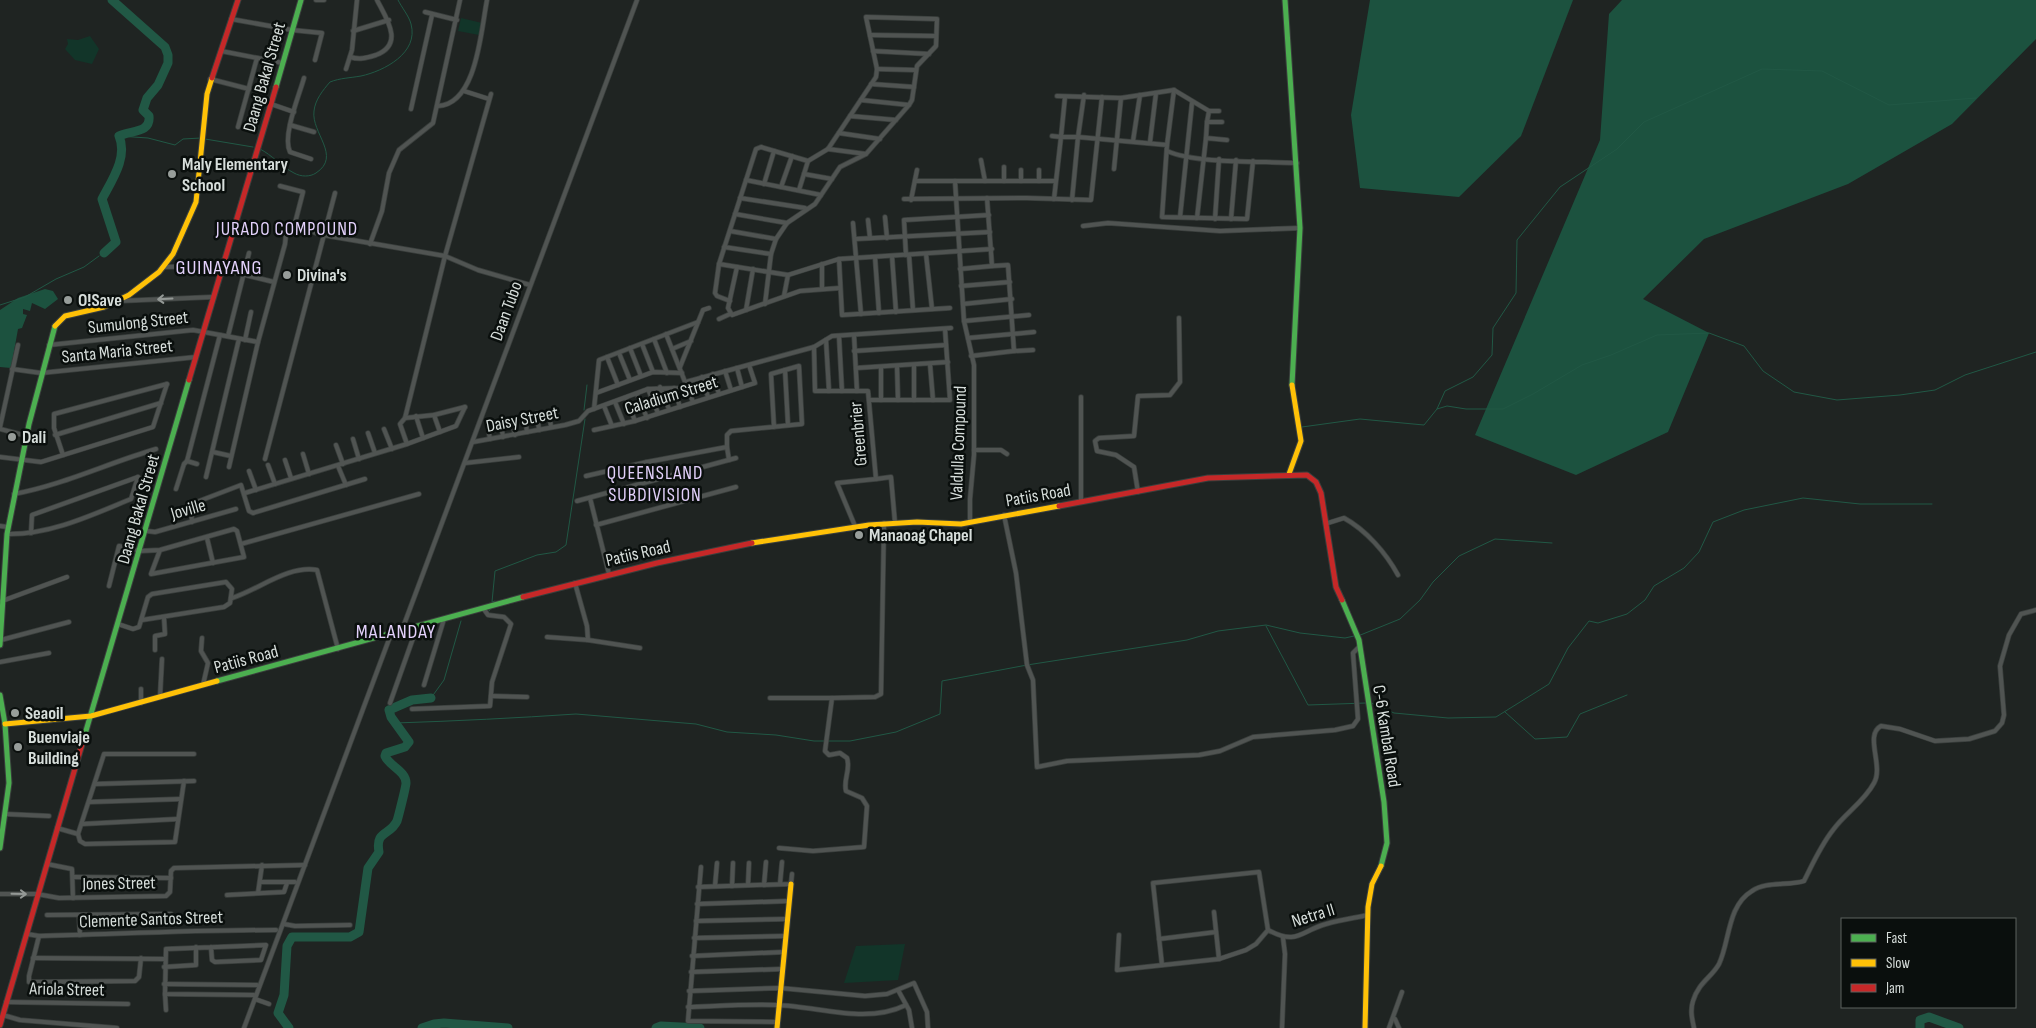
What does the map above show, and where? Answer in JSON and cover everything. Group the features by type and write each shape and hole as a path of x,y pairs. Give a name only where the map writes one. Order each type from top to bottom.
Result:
{"street":[{"path":"0,646 1,601 8,527 52,330 60,319 75,313 104,308 117,302 149,281 164,267 178,245 195,208 210,79 238,0"},
{"name":"Daang Bakal Street","path":"0,1025 301,0"},
{"path":"316,0 324,0"},
{"path":"346,69 350,57 357,0"},
{"path":"350,57 359,60 382,53 389,47 392,40 389,20 377,0"},
{"path":"370,244 382,211 389,173 399,150 433,123 460,0"},
{"path":"438,106 454,102 464,91 472,75 488,0"},
{"name":"Daan Tubo","path":"401,632 637,0"},
{"path":"1285,0 1300,228 1300,265 1294,312 1292,386 1300,428 1300,443 1288,474"},
{"path":"425,12 457,20"},
{"path":"411,109 432,15"},
{"path":"765,304 771,254 776,239 787,222 805,208 815,204 840,167 866,154 909,105 912,100 915,70 936,46 937,18 866,17 877,69 876,77 828,149 808,161 799,190"},
{"path":"231,19 292,30 322,33 315,60"},
{"path":"353,31 389,20"},
{"path":"870,35 936,36"},
{"path":"220,51 283,63"},
{"path":"873,51 929,54"},
{"path":"238,127 257,58"},
{"path":"877,69 915,70"},
{"path":"304,78 290,125 287,146 290,152 311,159"},
{"path":"210,79 249,88"},
{"path":"871,84 914,86"},
{"path":"1174,90 1166,151 1162,216 1247,219 1253,161"},
{"path":"1056,96 1120,98 1174,90 1183,94 1192,103 1208,110 1218,111"},
{"path":"464,91 489,99"},
{"path":"1150,142 1156,93"},
{"path":"407,444 400,424 405,418 445,256 491,94"},
{"path":"1133,141 1140,95"},
{"path":"1072,200 1084,96"},
{"path":"1054,199 1065,97"},
{"path":"904,199 1091,200 1096,139 1102,98"},
{"path":"1114,169 1120,98"},
{"path":"861,100 909,105"},
{"path":"1180,217 1192,103"},
{"path":"271,104 294,112"},
{"path":"1197,218 1208,110"},
{"path":"850,116 896,120"},
{"path":"1208,122 1222,122"},
{"path":"290,125 314,132"},
{"path":"839,133 880,139"},
{"path":"1052,136 1150,142 1167,145"},
{"path":"1206,138 1227,140"},
{"path":"730,301 717,296 715,293 719,264 756,149 761,146 808,161"},
{"path":"828,149 866,154"},
{"path":"764,184 774,150"},
{"path":"1166,151 1185,157 1202,159 1297,163"},
{"path":"781,187 792,156"},
{"path":"1215,219 1219,159"},
{"path":"981,160 984,181"},
{"path":"1231,219 1236,160"},
{"path":"1004,167 1004,181"},
{"path":"911,200 917,170"},
{"path":"1021,170 1022,181"},
{"path":"1039,170 1039,181"},
{"path":"804,174 832,179"},
{"path":"746,180 821,195"},
{"path":"915,181 1055,181"},
{"name":"Valdulla Compound","path":"955,181 958,252 964,321 974,365 974,450 970,522"},
{"path":"280,186 303,192 294,227"},
{"path":"264,459 335,193"},
{"path":"740,198 805,208"},
{"path":"987,198 992,266"},
{"path":"735,214 787,222"},
{"path":"913,310 904,237 904,220 956,218 989,214"},
{"path":"885,217 887,238"},
{"path":"868,220 870,238"},
{"path":"853,223 861,314"},
{"path":"1083,226 1108,223 1220,231 1300,228"},
{"path":"229,467 287,224 323,235 445,256 478,270 530,285"},
{"path":"730,231 776,239"},
{"path":"855,239 990,232"},
{"path":"724,247 771,254"},
{"path":"719,264 788,275 839,259 992,249"},
{"path":"228,336 249,253"},
{"path":"926,254 932,309"},
{"path":"892,256 896,312"},
{"path":"875,257 879,313"},
{"path":"839,259 842,315 950,308"},
{"path":"822,264 822,289"},
{"path":"960,269 1008,265 1012,299 1014,351"},
{"path":"164,267 209,266 274,282"},
{"path":"730,314 730,301 737,267"},
{"path":"746,310 753,269"},
{"path":"784,296 788,275"},
{"path":"961,286 1010,282"},
{"path":"719,319 800,291 840,288"},
{"path":"117,302 213,297"},
{"path":"963,304 1012,299"},
{"path":"680,367 703,310 709,308"},
{"path":"244,340 251,312"},
{"path":"964,321 1028,315"},
{"path":"1138,492 1134,467 1116,455 1097,451 1095,441 1100,438 1134,436 1138,396 1170,395 1178,387 1180,382 1179,318"},
{"path":"594,409 599,360 698,322"},
{"name":"Daisy Street","path":"473,442 576,422 583,414 594,409 648,390 660,387 674,388 702,377 814,347 832,336 951,328"},
{"path":"869,400 950,400 945,329"},
{"name":"Sumulong Street","path":"49,345 193,330 258,342"},
{"path":"968,338 1034,332"},
{"path":"666,334 693,402"},
{"path":"176,489 187,461 220,335"},
{"path":"814,347 815,391 857,391 854,335"},
{"path":"839,336 842,391"},
{"path":"206,477 239,339"},
{"path":"654,340 667,372"},
{"path":"826,340 829,391"},
{"path":"672,349 691,342"},
{"path":"642,344 653,372"},
{"path":"18,345 0,428 27,436"},
{"path":"854,352 946,345"},
{"path":"630,348 642,376"},
{"path":"971,356 1033,350"},
{"path":"619,353 630,380"},
{"name":"Santa Maria Street","path":"12,370 41,373 196,357"},
{"path":"607,357 618,385"},
{"path":"856,368 880,368 948,362"},
{"path":"930,364 933,400"},
{"name":"Caladium Street","path":"594,430 635,422 669,409 754,383 749,365"},
{"path":"914,365 914,400"},
{"path":"729,460 727,447 729,432 802,424 799,366 771,374 774,427"},
{"path":"897,366 898,400"},
{"path":"737,368 742,387"},
{"path":"880,368 881,400"},
{"path":"785,370 788,425"},
{"path":"725,371 731,390"},
{"path":"596,393 653,372 682,373"},
{"path":"713,374 720,394"},
{"path":"702,377 708,397"},
{"path":"0,457 41,462 154,427 167,384 54,414 55,434 63,455"},
{"path":"660,387 669,409"},
{"path":"674,388 680,407"},
{"path":"648,390 658,413"},
{"name":"Greenbrier","path":"855,526 837,483 876,479 868,392 857,391"},
{"path":"637,394 647,418"},
{"path":"1081,397 1081,502"},
{"path":"626,398 635,422"},
{"path":"615,402 624,424"},
{"path":"55,434 161,403"},
{"path":"604,406 612,426"},
{"path":"245,493 392,449 456,426 465,407 434,415 405,418"},
{"path":"549,411 551,427"},
{"path":"537,413 539,430"},
{"path":"434,415 440,432"},
{"path":"416,416 423,438"},
{"path":"524,417 527,432"},
{"path":"512,421 515,435"},
{"path":"501,424 503,437"},
{"path":"488,428 490,439"},
{"path":"384,429 392,449"},
{"path":"368,433 375,453"},
{"path":"353,439 359,459"},
{"path":"336,445 346,485"},
{"path":"586,476 727,447"},
{"path":"14,494 43,489 116,460 156,449"},
{"path":"974,450 1001,450 1007,454"},
{"path":"213,452 231,456"},
{"path":"303,454 309,474"},
{"path":"465,463 519,457"},
{"path":"577,501 736,458"},
{"path":"285,460 291,478"},
{"path":"187,461 197,464"},
{"path":"647,462 652,480"},
{"path":"268,465 274,484"},
{"path":"249,471 256,490"},
{"name":"Patiis Road","path":"5,724 91,716 609,574 778,538 855,526 895,523 950,524 970,522 1208,478 1288,474"},
{"name":"C-6 Kambal Road","path":"1288,474 1307,475 1316,482 1328,523 1336,587 1360,643 1382,786 1387,843 1384,860 1372,884 1368,915 1368,972 1365,1028"},
{"path":"7,534 31,533 80,520 131,499 138,477 32,515 31,533"},
{"path":"876,479 890,478 895,523"},
{"path":"192,522 191,507 196,502 241,485 249,511 253,513 365,479"},
{"path":"596,525 736,487"},
{"path":"240,544 419,494"},
{"path":"590,498 609,574"},
{"name":"Joville","path":"146,531 155,532 236,509"},
{"path":"1004,515 1016,573 1027,665 1033,680 1037,767 1067,761 1199,755 1220,752 1253,737 1335,730 1353,726 1358,719 1353,653 1360,643"},
{"path":"1328,523 1344,518 1359,527 1390,562 1398,574"},
{"path":"770,698 875,697 881,694 884,524"},
{"path":"0,526 8,527"},
{"path":"108,586 118,546 140,551 160,550 234,529 237,531 244,557 152,574 160,550"},
{"path":"207,538 213,563"},
{"path":"142,620 224,607 232,598 276,578 307,570 316,570 338,649"},
{"path":"1,601 67,577"},
{"path":"118,624 133,629 139,627 148,597 155,594 226,582 232,589 232,598"},
{"path":"575,583 587,626 588,640"},
{"path":"412,709 490,706 495,673 510,624 504,618 488,615 483,608"},
{"path":"1694,1028 1691,1013 1692,1002 1700,986 1718,965 1736,908 1744,898 1761,886 1804,881 1834,828 1865,796 1875,782 1878,768 1872,736 1875,729 1880,726 1900,729 1936,741 1969,739 1995,731 2002,723 2004,715 2000,666 2008,635 2021,614 2036,610"},
{"path":"155,650 155,636 165,634 164,618"},
{"path":"424,685 444,619"},
{"path":"1,640 69,622"},
{"path":"390,703 416,627"},
{"path":"244,1028 391,634"},
{"path":"547,637 588,640 640,648"},
{"path":"202,638 201,651 208,663 203,685"},
{"path":"0,662 49,653"},
{"path":"160,698 162,660"},
{"path":"141,689 141,703"},
{"path":"0,695 5,724 9,783 0,848"},
{"path":"490,696 527,697"},
{"path":"779,848 806,851 864,847 867,806 862,798 847,793 844,782 849,768 848,760 840,753 829,755 826,753 832,698"},
{"path":"184,781 174,842 85,844 80,841 78,834 103,755 106,753 194,754"},
{"path":"95,784 194,781"},
{"path":"89,802 181,799"},
{"path":"5,814 50,816"},
{"path":"82,824 178,819"},
{"path":"57,828 78,834"},
{"path":"764,885 766,862"},
{"path":"780,884 782,862"},
{"path":"715,886 717,863"},
{"path":"732,886 733,863"},
{"path":"748,885 749,863"},
{"path":"47,864 71,868 74,877 73,898"},
{"path":"258,893 262,865"},
{"name":"Jones Street","path":"0,894 37,894 73,898 166,896 170,892 171,871 174,868 305,865"},
{"path":"701,867 689,991 687,1020 690,1022 777,1026 792,874"},
{"path":"1119,934 1117,970 1219,959 1246,950 1256,944 1268,930 1259,872 1153,882 1162,965"},
{"path":"74,877 171,878"},
{"path":"260,882 295,882"},
{"path":"227,895 284,892 287,883"},
{"path":"698,887 791,884"},
{"path":"697,904 790,902"},
{"path":"1214,912 1219,959"},
{"path":"47,915 171,914"},
{"path":"79,915 80,935"},
{"name":"Netra II","path":"1268,930 1283,938 1307,934 1323,925 1368,915"},
{"path":"696,921 788,919"},
{"path":"284,924 295,926 350,926"},
{"name":"Clemente Santos Street","path":"27,934 39,936 168,933 191,930 276,930"},
{"path":"1159,939 1216,932"},
{"path":"39,936 29,982 135,981 139,978 141,958"},
{"path":"694,938 786,936"},
{"path":"1282,1028 1285,954 1283,938"},
{"path":"211,947 212,960 215,962 261,960 266,945"},
{"path":"166,1010 164,959 166,949 273,945"},
{"path":"164,966 196,965 196,947"},
{"path":"692,956 784,952"},
{"path":"33,958 164,959"},
{"path":"691,972 782,969"},
{"path":"689,991 780,988 865,996 887,994 911,983 916,986 927,1012 928,1028"},
{"path":"164,984 257,984"},
{"path":"898,990 906,1005 912,1028"},
{"path":"1389,1028 1402,992"},
{"path":"165,994 254,997 269,1004"},
{"name":"Ariola Street","path":"6,1002 128,1004"},
{"path":"688,1007 778,1005 866,1014 893,1010 906,1005"},
{"path":"3,1015 20,1020 117,1028"},
{"path":"1395,1019 1399,1028"}],"green space":[{"path":"1370,0 1573,0 1521,136 1459,197 1360,188 1351,115"},
{"path":"1622,0 2036,0 2036,39 1952,124 1848,184 1704,239 1643,299 1709,333 1668,432 1576,475 1475,435 1600,140 1609,14"},
{"path":"461,18 482,23 479,35 458,31"},
{"path":"90,36 99,49 92,64 75,60 65,49 68,44 67,39 78,40"},
{"path":"45,289 53,291 58,299 45,309 32,303 30,311 23,309 23,314 27,315 22,328 18,329 11,368 0,367 0,310 18,298"},
{"path":"905,944 898,980 844,983 856,946"}],"waterway":[{"path":"104,253 116,242 102,199 118,168 122,152 119,136 147,126 149,116 143,110 147,98 158,85 168,63 165,47 112,0"},
{"path":"260,149 300,175 308,176 314,174 323,166 326,152 314,119 314,111 318,99 330,82 370,74 389,65 405,52 410,44 411,24 398,0"},
{"path":"1302,427 1360,419 1424,425 1437,409 1445,391 1473,377 1492,355 1493,328 1516,293 1517,240 1560,187 1617,149 1644,122 1762,69 1822,71 1889,105 1976,98"},
{"path":"119,136 148,138 175,145 183,139 201,138"},
{"path":"205,139 253,147"},
{"path":"0,305 25,297 56,279 84,267 99,256"},
{"path":"1437,409 1447,406 1466,409 1503,409 1582,365 1657,335 1709,333 1744,346 1763,371 1794,392 1837,400 1935,390 1965,375 2036,352"},
{"path":"584,410 587,385"},
{"path":"495,601 492,602 495,571 537,555 556,552 566,545 585,419"},
{"path":"1369,702 1394,713 1448,718 1496,717 1549,684 1568,648 1589,621 1598,623 1627,614 1645,600 1654,586 1684,568 1699,552 1713,522 1744,510 1803,498 1860,504 1932,504"},
{"path":"1358,636 1400,619 1420,600 1433,582 1459,556 1495,539 1552,543"},
{"path":"431,698 444,680 461,621"},
{"path":"396,723 576,714 696,724 727,732 776,735 814,741 850,741 896,732 940,714 942,681 1027,665 1187,640 1218,631 1266,625 1300,633 1345,638 1354,636"},
{"path":"1266,626 1308,705 1366,703"},
{"path":"1505,712 1535,739 1567,737 1580,714 1627,695"},
{"path":"289,1028 278,1013 284,995 287,946 292,937 350,937 359,932 368,868 379,852 378,845 381,836 391,829 397,821 406,786 403,775 385,756 386,753 405,747 409,742 391,717 389,710 412,700 431,698"},
{"path":"1920,1028 1920,1020 1929,1017 1959,1028"},
{"path":"422,1028 444,1023 508,1028"},
{"path":"656,1028 661,1026 700,1028"}],"traffic: fast":[{"path":"276,87 301,0"},
{"path":"1285,0 1300,228 1292,385"},
{"path":"0,645 7,534 29,424 55,326"},
{"path":"83,741 189,380"},
{"path":"217,681 523,597"},
{"path":"1342,600 1359,640 1384,802 1387,843 1381,866"},
{"path":"0,695 5,724 9,783 0,848"}],"traffic: slow":[{"path":"55,326 65,316 104,307 129,295 159,272 173,254 196,202 207,94 212,78"},
{"path":"1289,474 1301,441 1292,385"},
{"path":"752,543 869,525 917,522 961,524 1059,506"},
{"path":"5,724 91,716 217,681"},
{"path":"1365,1028 1368,907 1372,884 1381,866"},
{"path":"777,1028 791,884"}],"traffic: jam":[{"path":"212,78 238,0"},
{"path":"189,380 276,87"},
{"path":"1059,506 1208,478 1307,475 1316,482 1321,493 1336,587 1342,600"},
{"path":"523,597 657,563 752,543"},
{"path":"0,1025 83,741"}],"place":[{"name":"Maly Elementary School","path":"172,174"},
{"name":"Divina's","path":"287,275"},
{"name":"O!Save","path":"68,300"},
{"name":"Dali","path":"12,437"},
{"name":"Manaoag Chapel","path":"859,535"},
{"name":"Seaoil","path":"15,713"},
{"name":"Buenviaje Building","path":"18,747"}],"district":[{"name":"JURADO COMPOUND","path":"287,228"},
{"name":"GUINAYANG","path":"219,267"},
{"name":"QUEENSLAND SUBDIVISION","path":"655,483"},
{"name":"MALANDAY","path":"396,631"}]}
